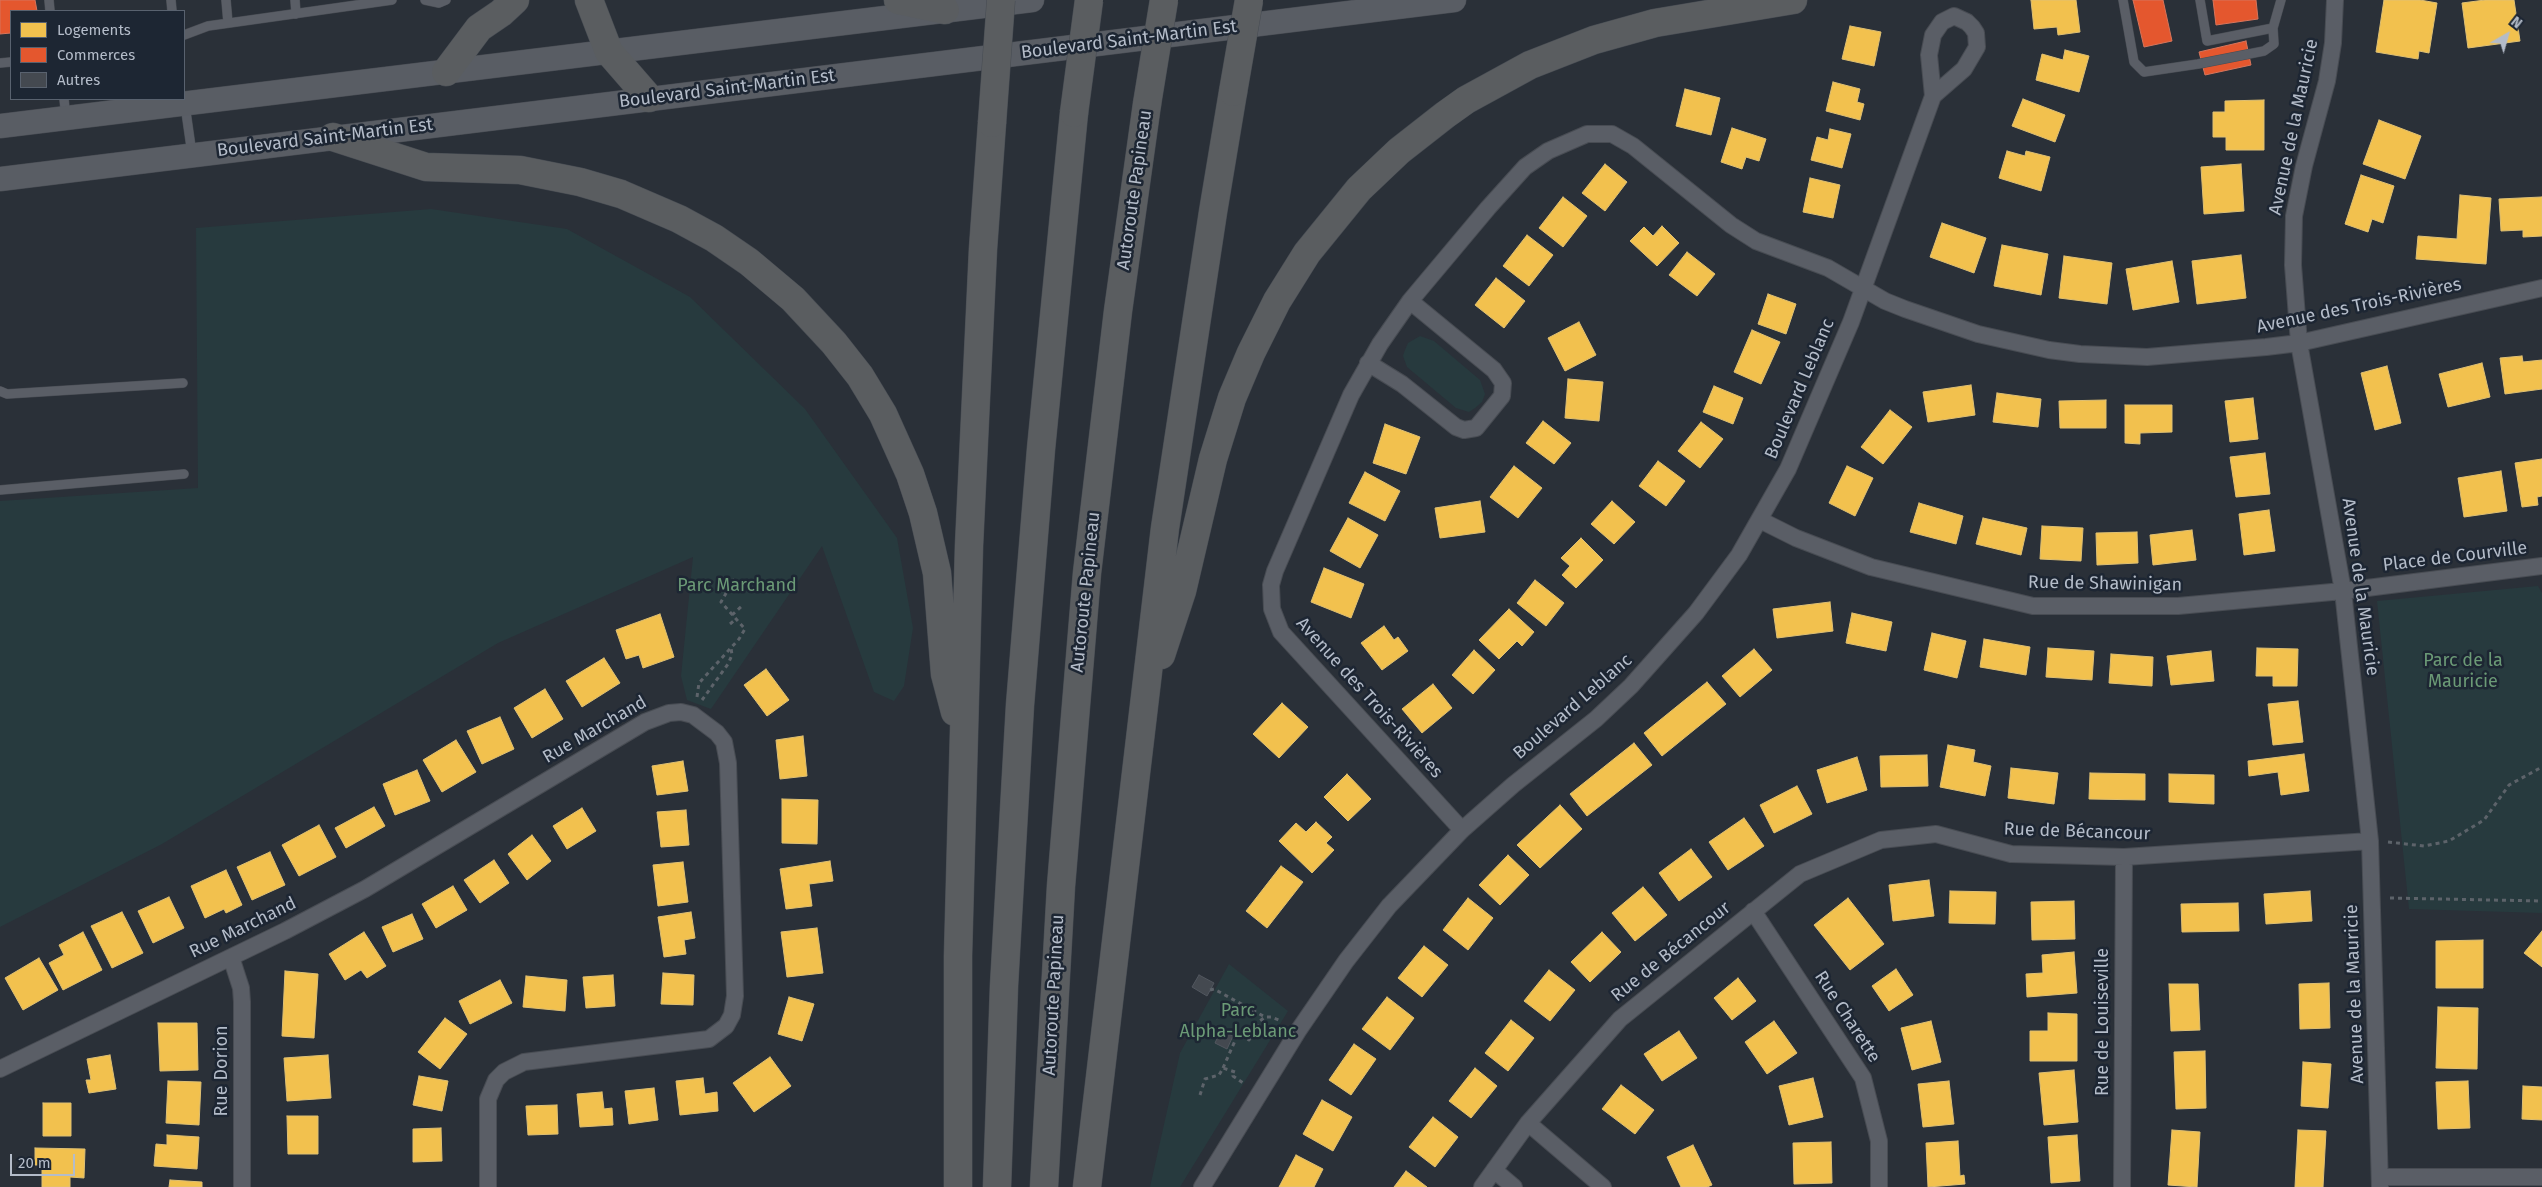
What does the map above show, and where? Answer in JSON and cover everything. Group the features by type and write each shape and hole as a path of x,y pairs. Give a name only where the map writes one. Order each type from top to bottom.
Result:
{"highway":[{"path":"446,72 479,28 501,13 515,0"},
{"path":"589,0 609,52 649,98"},
{"path":"898,0 945,10"},
{"path":"958,1187 958,956 963,742 974,432 1001,0"},
{"path":"997,1187 1004,986 1020,705 1041,449 1074,113 1089,0"},
{"name":"Autoroute Papineau","path":"1044,1187 1061,877 1086,593 1117,320 1147,104 1164,0"},
{"path":"1087,1187 1142,713 1184,398 1233,92 1250,0"},
{"path":"1142,713 1182,591 1213,459 1242,374 1264,325 1291,277 1342,207 1399,151 1445,115 1466,100 1530,65 1594,40 1655,23 1793,0"},
{"path":"333,137 426,167 520,170 572,180 621,194 679,218 714,238 756,267 794,299 834,343 860,376 883,414 910,474 923,513 937,573 945,674 963,742"}],"main road":[{"path":"185,99 446,72 1032,0"},
{"name":"Boulevard Saint-Martin Est","path":"0,179 1454,0"},
{"path":"0,126 65,108 171,100"}],"street":[{"name":"Avenue de la Mauricie","path":"2335,0 2333,43 2327,81 2304,166 2294,216 2292,265 2300,343 2344,591 2370,840 2380,1182"},
{"name":"Boulevard Leblanc","path":"1202,1187 1259,1093 1346,961 1389,906 1462,830 1513,785 1596,719 1650,667 1719,583 1760,520 1788,469 1810,421 1864,289 1933,96"},
{"name":"Avenue des Trois-Rivières","path":"1462,830 1288,641 1281,632 1272,609 1270,585 1351,395 1368,363 1410,301 1525,167 1548,151 1587,134 1604,133 1623,138 1744,234 1828,268 1898,306 1969,331 2016,344 2080,354 2173,356 2300,343 2542,288"},
{"path":"1368,363 1402,384 1456,427 1464,430 1476,428 1502,396 1503,383 1494,370 1410,301"},
{"name":"Rue de Shawinigan","path":"1760,520 1796,538 1871,567 2033,606 2178,606 2344,591"},
{"name":"Place de Courville","path":"2344,591 2542,566"},
{"name":"Rue Marchand","path":"0,1069 231,957 364,889 645,722 658,716 681,712 693,715 710,726 724,742 728,763 735,996 732,1015 726,1026 709,1039 524,1062 504,1072 496,1080 488,1099 488,1187"},
{"name":"Rue de Bécancour","path":"1482,1187 1528,1123 1620,1019 1800,874 1881,840 1936,834 2011,854 2124,858 2370,840"},
{"name":"Rue de Louiseville","path":"2122,1187 2124,858"},
{"name":"Rue Charette","path":"1754,911 1863,1078 1879,1140 1878,1187"},
{"name":"Rue Dorion","path":"231,957 241,988 242,1002 242,1187"},
{"path":"1528,1123 1603,1187"},
{"path":"1494,1170 1514,1187"},
{"path":"2380,1182 2542,1177"}],"lane":[{"path":"226,0 228,23"},
{"path":"295,0 296,14"},
{"path":"185,35 208,26 392,0"},
{"path":"425,0 439,3 446,0"},
{"path":"2122,0 2134,62 2144,72 2264,51 2274,44 2274,28 2281,0"},
{"path":"2200,0 2207,41 2274,28"},
{"path":"184,100 192,155"},
{"path":"0,391 7,394 183,383"},
{"path":"0,490 184,474"}],"path":[{"path":"731,648 732,655 728,664 704,699 696,702 699,683 731,648 745,629 721,602 736,576"},
{"path":"732,615 742,606"},
{"path":"730,624 736,619"},
{"path":"2370,840 2424,846 2449,841 2484,820 2509,785 2542,766"},
{"path":"2372,898 2542,901"},
{"path":"1210,990 1214,989 1265,1017 1282,1021"},
{"path":"1200,1095 1205,1079 1219,1075 1232,1042 1238,1034 1249,1040 1260,1021 1265,1017"},
{"path":"1223,1068 1235,1072 1233,1076 1243,1083"}],"green space":[{"name":"Parc Marchand","path":"431,209 567,229 690,297 805,409 897,538 913,628 904,686 894,701 874,692 822,546 711,709 687,700 681,676 693,557 498,643 162,844 0,927 0,501 198,488 196,228"},
{"path":"1420,336 1434,341 1480,380 1485,394 1482,402 1475,408 1469,412 1456,408 1407,367 1403,356 1405,350 1408,343"},
{"name":"Parc de la Mauricie","path":"2538,586 2542,593 2542,913 2409,909 2377,601"},
{"name":"Parc Alpha-Leblanc","path":"1229,964 1288,1011 1180,1187 1150,1187 1180,1053"}],"building: Logements":[{"path":"2031,0 2076,0 2080,32 2058,35 2057,27 2034,29"},
{"path":"2384,0 2420,0 2437,3 2429,53 2419,51 2418,59 2376,52"},
{"path":"2485,0 2514,0 2520,41 2468,48 2462,3"},
{"path":"1850,26 1881,32 1874,66 1842,59"},
{"path":"2065,50 2089,56 2079,92 2036,80 2042,54 2063,60"},
{"path":"1833,82 1860,89 1857,102 1864,104 1860,120 1826,111"},
{"path":"1685,89 1720,98 1711,135 1676,126"},
{"path":"2023,99 2065,115 2055,142 2012,126"},
{"path":"2264,100 2264,150 2226,150 2226,137 2213,137 2213,112 2225,112 2225,101"},
{"path":"2379,120 2421,136 2405,179 2363,164"},
{"path":"1732,128 1766,139 1759,161 1746,157 1742,169 1721,162"},
{"path":"1830,129 1851,134 1842,168 1811,160 1817,137 1828,140"},
{"path":"2007,151 2025,156 2026,151 2050,157 2041,191 1999,178"},
{"path":"1605,164 1627,182 1605,211 1582,193"},
{"path":"2241,164 2244,211 2204,214 2201,167"},
{"path":"2361,175 2394,186 2383,223 2372,219 2368,232 2345,224"},
{"path":"1810,178 1840,185 1833,218 1803,212"},
{"path":"2460,195 2491,198 2486,264 2416,259 2418,236 2457,239"},
{"path":"1563,197 1587,216 1563,247 1539,228"},
{"path":"2542,197 2542,236 2523,237 2523,230 2501,231 2499,199"},
{"path":"1942,223 1986,238 1974,273 1930,257"},
{"path":"1662,226 1679,243 1657,266 1630,241 1644,227 1653,236"},
{"path":"1527,235 1553,255 1529,286 1503,266"},
{"path":"2002,245 2048,254 2041,295 1994,286"},
{"path":"1687,252 1715,274 1697,296 1669,275"},
{"path":"2241,255 2246,298 2197,304 2192,261"},
{"path":"2064,256 2112,263 2107,304 2059,298"},
{"path":"2172,261 2179,302 2133,310 2126,269"},
{"path":"1496,278 1525,301 1504,328 1475,305"},
{"path":"1768,294 1796,304 1786,334 1758,324"},
{"path":"1579,322 1596,355 1565,371 1548,338"},
{"path":"1752,330 1780,342 1761,384 1734,372"},
{"path":"2522,356 2523,362 2542,360 2542,389 2505,394 2500,358"},
{"path":"2482,363 2490,397 2448,407 2439,374"},
{"path":"2387,366 2401,423 2375,430 2361,373"},
{"path":"1568,379 1603,382 1599,421 1565,418"},
{"path":"1971,385 1975,415 1928,422 1923,392"},
{"path":"1714,386 1743,398 1733,424 1703,412"},
{"path":"1997,393 2041,399 2038,427 1993,422"},
{"path":"2253,398 2258,439 2230,442 2225,401"},
{"path":"2106,400 2106,428 2060,428 2059,401"},
{"path":"2125,405 2172,405 2172,432 2140,433 2140,444 2125,443"},
{"path":"1890,410 1912,427 1883,464 1861,447"},
{"path":"1543,421 1571,443 1554,464 1526,443"},
{"path":"1701,422 1723,439 1700,468 1678,451"},
{"path":"1385,424 1420,437 1406,474 1373,463"},
{"path":"2265,453 2270,494 2236,497 2230,457"},
{"path":"2542,459 2542,496 2537,497 2538,505 2522,507 2515,463"},
{"path":"1658,461 1685,481 1666,506 1639,486"},
{"path":"1514,466 1542,488 1518,518 1490,497"},
{"path":"1847,466 1873,478 1855,516 1829,503"},
{"path":"2501,471 2507,511 2464,517 2458,478"},
{"path":"1365,472 1400,491 1385,521 1349,503"},
{"path":"1480,501 1485,532 1440,538 1435,508"},
{"path":"1612,501 1635,522 1614,544 1591,524"},
{"path":"1919,503 1963,516 1956,544 1910,532"},
{"path":"2269,510 2275,551 2244,555 2239,514"},
{"path":"1348,518 1378,535 1360,568 1330,551"},
{"path":"1983,518 2027,528 2021,555 1976,544"},
{"path":"2042,526 2083,528 2081,561 2040,559"},
{"path":"2192,530 2196,560 2153,565 2150,535"},
{"path":"2137,532 2138,563 2097,565 2096,533"},
{"path":"1581,538 1603,560 1576,588 1562,575 1570,566 1561,558"},
{"path":"1324,568 1364,584 1351,618 1311,602"},
{"path":"1535,580 1564,603 1546,626 1517,603"},
{"path":"1830,602 1833,631 1777,638 1773,609"},
{"path":"1509,609 1534,632 1522,646 1517,641 1499,659 1479,640"},
{"path":"1852,613 1892,622 1886,651 1846,643"},
{"path":"660,614 674,657 643,668 639,655 626,659 616,630"},
{"path":"1384,626 1394,640 1398,637 1408,651 1382,670 1361,643"},
{"path":"1932,633 1966,641 1957,678 1924,670"},
{"path":"1984,639 2030,647 2026,675 1980,667"},
{"path":"2048,648 2094,651 2092,680 2046,677"},
{"path":"2257,648 2298,649 2297,686 2273,686 2273,676 2256,676"},
{"path":"1754,649 1772,670 1740,697 1722,676"},
{"path":"1474,650 1495,670 1473,694 1452,675"},
{"path":"2211,651 2214,681 2171,685 2167,656"},
{"path":"2111,654 2153,657 2152,686 2109,683"},
{"path":"604,658 620,683 582,707 566,681"},
{"path":"766,669 789,700 767,716 744,685"},
{"path":"1707,682 1726,704 1662,756 1644,733"},
{"path":"1433,684 1452,708 1422,733 1402,709"},
{"path":"545,689 563,719 532,738 514,708"},
{"path":"2298,701 2303,742 2273,745 2268,704"},
{"path":"1282,703 1308,727 1279,758 1253,734"},
{"path":"500,717 514,749 482,764 467,731"},
{"path":"803,736 807,776 780,779 776,740"},
{"path":"456,740 476,772 442,792 423,760"},
{"path":"1634,743 1652,765 1587,816 1570,794"},
{"path":"1948,745 1975,750 1973,762 1991,766 1985,796 1940,787"},
{"path":"2304,754 2309,791 2281,795 2278,772 2249,776 2248,761"},
{"path":"1927,755 1928,786 1881,787 1880,756"},
{"path":"1857,757 1867,790 1827,803 1817,770"},
{"path":"683,761 688,791 657,795 652,766"},
{"path":"2011,768 2058,773 2054,804 2008,798"},
{"path":"417,770 430,801 395,815 383,784"},
{"path":"2090,773 2145,774 2145,800 2089,799"},
{"path":"1347,774 1371,799 1348,821 1324,797"},
{"path":"2169,774 2214,775 2214,804 2169,802"},
{"path":"1797,786 1812,814 1774,833 1760,805"},
{"path":"782,799 818,800 817,844 782,843"},
{"path":"1560,805 1582,829 1540,868 1517,845"},
{"path":"374,807 385,826 346,848 335,828"},
{"path":"582,808 596,831 567,849 553,826"},
{"path":"686,810 689,845 661,847 657,812"},
{"path":"1744,818 1764,846 1728,870 1709,842"},
{"path":"1316,822 1332,837 1326,843 1334,850 1312,873 1279,841 1296,823 1306,832"},
{"path":"319,825 336,857 299,876 282,845"},
{"path":"532,835 551,861 527,880 508,854"},
{"path":"1691,849 1712,877 1679,901 1659,873"},
{"path":"270,852 285,885 252,900 237,867"},
{"path":"1508,855 1529,875 1500,905 1479,885"},
{"path":"494,860 509,883 480,903 464,880"},
{"path":"830,861 833,881 809,884 812,906 786,909 780,869"},
{"path":"683,862 688,902 658,906 653,865"},
{"path":"1281,866 1303,882 1267,928 1246,911"},
{"path":"226,870 242,905 226,913 224,909 205,918 191,886"},
{"path":"1929,880 1934,916 1893,921 1889,885"},
{"path":"453,886 467,910 436,928 422,904"},
{"path":"1643,887 1667,915 1635,941 1612,913"},
{"path":"1950,891 1996,892 1995,924 1949,923"},
{"path":"2310,891 2312,921 2266,924 2264,894"},
{"path":"169,897 184,928 153,943 138,911"},
{"path":"1468,898 1493,918 1468,950 1443,930"},
{"path":"1848,898 1884,944 1850,970 1814,925"},
{"path":"2074,901 2075,939 2032,940 2031,902"},
{"path":"2238,903 2239,931 2182,932 2181,904"},
{"path":"122,912 143,953 112,968 91,926"},
{"path":"691,912 695,938 684,940 686,954 664,957 658,917"},
{"path":"412,914 423,939 393,952 382,927"},
{"path":"817,928 823,973 787,977 781,932"},
{"path":"2542,931 2542,967 2524,953"},
{"path":"83,932 102,970 63,990 49,963 64,955 59,945"},
{"path":"364,932 386,966 367,978 361,970 345,980 329,954"},
{"path":"1602,932 1621,952 1590,982 1571,962"},
{"path":"2483,940 2483,988 2436,988 2436,941"},
{"path":"1424,946 1448,965 1422,997 1398,978"},
{"path":"2074,952 2077,993 2027,997 2026,974 2043,973 2042,955"},
{"path":"39,958 58,990 23,1010 5,978"},
{"path":"1896,969 1913,995 1889,1011 1872,986"},
{"path":"1549,970 1575,990 1550,1021 1524,1001"},
{"path":"285,971 318,974 314,1038 282,1036"},
{"path":"663,973 694,975 693,1005 661,1004"},
{"path":"613,975 615,1006 586,1008 583,977"},
{"path":"526,976 567,980 565,1011 523,1007"},
{"path":"1738,978 1756,1001 1732,1020 1714,998"},
{"path":"500,980 512,1003 470,1024 459,1001"},
{"path":"2329,983 2330,1028 2300,1029 2299,984"},
{"path":"2169,984 2198,984 2200,1030 2171,1031"},
{"path":"789,997 814,1004 802,1041 778,1034"},
{"path":"1387,997 1414,1018 1390,1050 1362,1029"},
{"path":"2438,1007 2478,1008 2477,1069 2436,1068"},
{"path":"2048,1013 2077,1014 2077,1061 2030,1061 2030,1031 2048,1031"},
{"path":"445,1018 467,1034 440,1069 418,1052"},
{"path":"1511,1020 1534,1038 1508,1071 1485,1053"},
{"path":"1774,1021 1797,1053 1767,1074 1745,1042"},
{"path":"1931,1021 1941,1062 1912,1070 1901,1028"},
{"path":"158,1023 197,1023 198,1070 160,1071"},
{"path":"1679,1031 1697,1058 1662,1081 1644,1054"},
{"path":"1354,1044 1376,1059 1351,1095 1329,1080"},
{"path":"2205,1051 2206,1108 2176,1109 2174,1052"},
{"path":"110,1055 116,1089 89,1093 86,1080 91,1080 87,1059"},
{"path":"328,1055 331,1098 287,1101 284,1058"},
{"path":"770,1057 791,1086 754,1112 733,1083"},
{"path":"2303,1062 2331,1064 2328,1108 2301,1106"},
{"path":"1475,1068 1497,1086 1471,1118 1449,1101"},
{"path":"2074,1070 2078,1122 2044,1125 2039,1073"},
{"path":"419,1076 448,1081 442,1111 413,1105"},
{"path":"703,1078 705,1094 717,1092 718,1111 680,1115 676,1081"},
{"path":"1813,1078 1823,1117 1789,1125 1779,1086"},
{"path":"168,1081 201,1082 199,1125 166,1123"},
{"path":"1949,1081 1954,1124 1923,1127 1918,1084"},
{"path":"2468,1081 2470,1128 2438,1129 2436,1082"},
{"path":"1621,1085 1654,1110 1635,1134 1602,1109"},
{"path":"2523,1086 2542,1087 2542,1120 2522,1119"},
{"path":"654,1088 658,1120 629,1124 625,1091"},
{"path":"602,1092 604,1109 612,1108 613,1125 580,1127 577,1094"},
{"path":"1322,1100 1352,1117 1333,1151 1303,1134"},
{"path":"43,1103 71,1103 71,1136 43,1136"},
{"path":"557,1105 558,1134 528,1135 526,1106"},
{"path":"287,1116 318,1116 318,1154 288,1154"},
{"path":"1433,1117 1458,1137 1435,1167 1409,1147"},
{"path":"441,1128 442,1161 413,1162 413,1129"},
{"path":"2172,1130 2200,1132 2197,1187 2168,1185"},
{"path":"2298,1130 2326,1131 2323,1187 2295,1187"},
{"path":"167,1135 199,1137 197,1169 154,1166 156,1144 167,1145"},
{"path":"2077,1135 2080,1181 2051,1183 2048,1137"},
{"path":"1958,1141 1960,1176 1964,1175 1965,1184 1928,1187 1926,1143"},
{"path":"1831,1142 1832,1183 1794,1184 1793,1143"},
{"path":"1693,1145 1712,1185 1707,1187 1681,1187 1667,1157"},
{"path":"35,1148 85,1149 84,1178 70,1177 70,1187 42,1187 42,1165 35,1165"},
{"path":"1296,1155 1323,1169 1314,1187 1279,1187"},
{"path":"1406,1171 1427,1187 1394,1187"},
{"path":"170,1180 202,1182 202,1187 169,1187"}],"building: Commerces":[{"path":"0,0 35,0 37,10 10,10 10,33 0,34"},
{"path":"2133,0 2163,0 2172,41 2144,47"},
{"path":"2213,0 2256,0 2258,19 2216,25"},
{"path":"2246,41 2251,65 2205,75 2199,52"}],"building: Autres":[{"path":"1199,975 1214,983 1207,996 1192,987"},
{"path":"1221,1030 1233,1036 1227,1049 1215,1043"}]}
